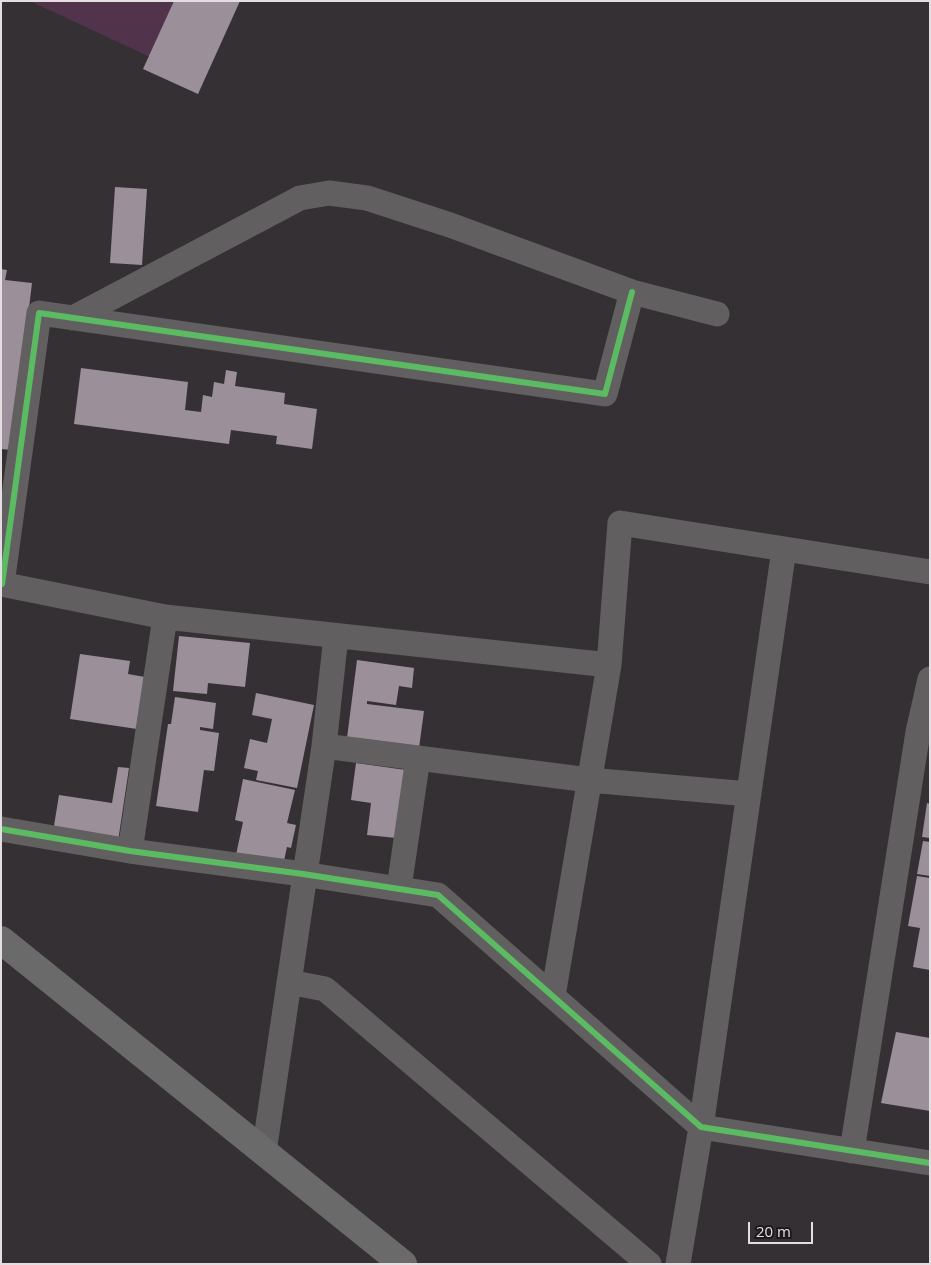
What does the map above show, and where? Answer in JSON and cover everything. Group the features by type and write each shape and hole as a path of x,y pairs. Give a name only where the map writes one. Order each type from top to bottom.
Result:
{"main road":[{"path":"1,940 403,1264"}],"street":[{"path":"73,318 300,198 329,193 368,198 450,225 632,292 717,314"},
{"path":"609,665 165,617 2,584 10,465 40,313 605,394 632,292"},
{"path":"553,996 609,665 620,522 930,572"},
{"path":"678,1264 701,1127 784,549"},
{"path":"130,851 165,617"},
{"path":"264,1152 324,746 336,636"},
{"path":"852,1151 924,732 930,679"},
{"path":"324,746 589,780 749,794"},
{"path":"399,888 418,758"},
{"path":"1,829 130,851 304,874 438,895 701,1127 930,1163"},
{"path":"289,982 325,988 649,1264"}],"shaded area":[{"path":"30,1 233,1 197,79"}],"building":[{"path":"174,1 240,1 198,94 143,69"},
{"path":"115,187 147,189 142,265 110,263"},
{"path":"1,269 7,270 5,280 32,283 12,450 1,449"},
{"path":"81,368 188,382 185,410 201,412 203,395 212,397 214,382 224,384 226,370 237,372 235,386 285,393 284,404 317,409 312,449 276,444 277,436 231,430 229,444 74,424"},
{"path":"179,636 250,643 245,687 208,683 207,694 173,691"},
{"path":"80,654 130,661 128,674 145,677 137,729 70,719"},
{"path":"357,660 414,668 412,688 399,686 396,705 367,701 367,704 424,711 419,748 347,738"},
{"path":"256,693 314,705 297,788 256,780 258,771 244,768 250,739 267,743 272,719 252,715"},
{"path":"175,697 216,703 213,729 200,727 200,730 219,733 214,771 204,770 198,812 156,806 168,724 171,724"},
{"path":"356,763 406,770 396,838 367,835 371,803 351,800"},
{"path":"118,767 129,768 117,848 52,838 59,795 112,803"},
{"path":"243,779 295,790 287,823 296,825 291,848 287,847 281,875 234,864 243,822 235,820"},
{"path":"927,803 930,804 930,838 922,837"},
{"path":"923,841 930,842 930,876 917,874"},
{"path":"917,876 930,878 930,970 913,967 920,928 908,926"},
{"path":"896,1032 930,1038 930,1111 881,1103"}],"cycle path":[{"path":"2,584 39,313 605,394 632,292"},
{"path":"1,829 130,851 303,874 438,895 701,1127 930,1163"}]}
